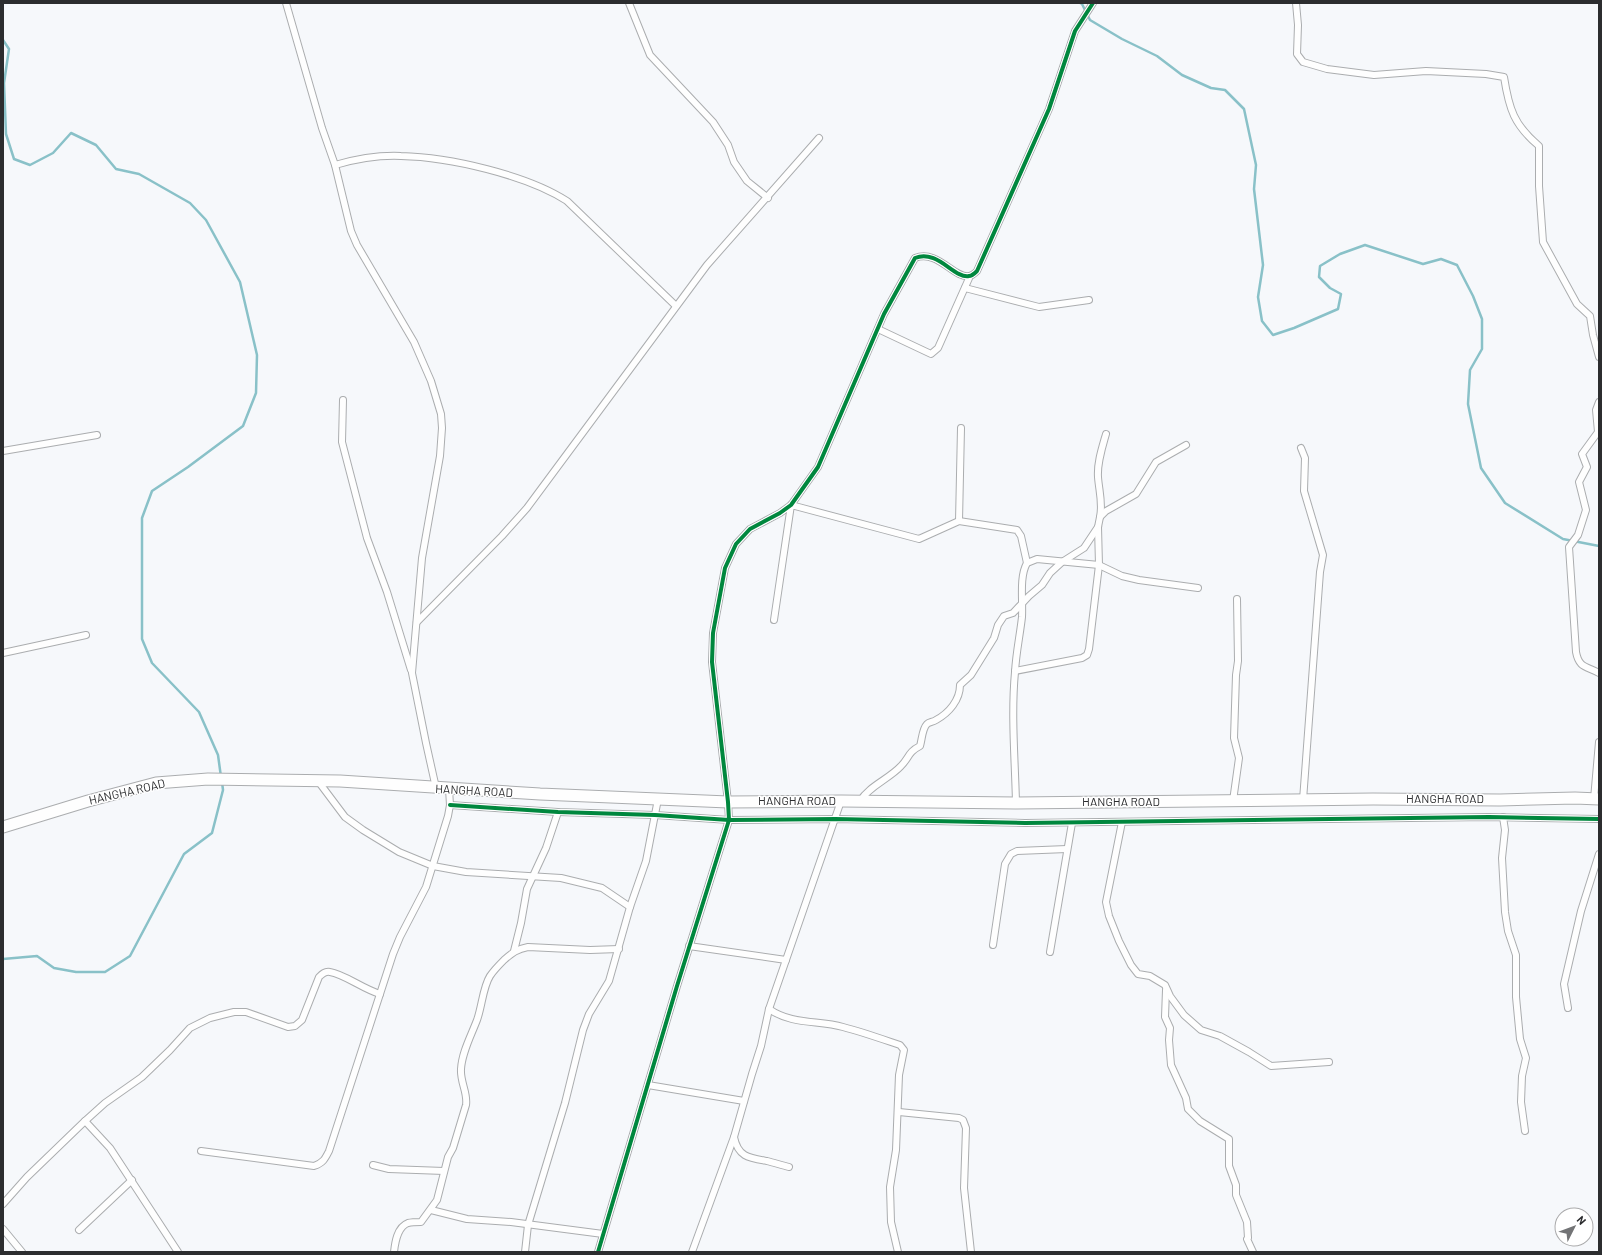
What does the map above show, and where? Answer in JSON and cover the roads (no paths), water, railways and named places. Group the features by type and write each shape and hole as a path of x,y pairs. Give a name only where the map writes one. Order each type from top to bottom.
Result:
{"highway":[{"name":"HANGHA ROAD","path":"3,827 88,801 156,783 208,779 318,781 449,789 728,802 860,801 1016,803 1597,799"}],"street":[{"path":"286,3 322,128 335,165 357,245 414,342 431,381 441,414 442,428 440,456 422,558 412,674"},
{"path":"630,3 650,55 713,122 728,145 734,162 747,181 768,198"},
{"path":"878,329 931,354 938,348 970,276 977,271 1049,109 1075,31 1093,3"},
{"path":"1296,3 1298,25 1297,54 1303,62 1327,69 1374,75 1426,71 1486,74 1504,77 1507,96 1514,118 1526,135 1539,146 1539,186 1543,242 1577,304 1590,316 1599,357"},
{"path":"417,622 502,536 527,508 715,255 768,198 819,138"},
{"path":"335,165 359,159 401,156 413,157 440,160 484,169 535,184 554,192 572,206 676,306"},
{"path":"598,1252 728,820 728,802 712,662 713,633 725,568 736,544 750,528 780,513 791,505 818,467 884,314 915,258 922,255 933,258 964,276 970,276"},
{"path":"965,288 1039,307 1089,300"},
{"path":"343,400 342,442 367,538 387,592 412,674 436,788"},
{"path":"1599,402 1596,410 1598,432 1582,454 1587,467 1579,482 1586,510 1578,535 1569,547 1576,652 1581,665 1599,672"},
{"path":"959,522 961,428"},
{"path":"1015,671 1087,656 1099,565 1098,527 1102,507 1098,477 1098,464 1106,434"},
{"path":"3,451 97,435"},
{"path":"1100,517 1106,511 1136,494 1156,462 1186,445"},
{"path":"1301,448 1305,458 1304,491 1323,556 1320,572 1303,800"},
{"path":"791,505 919,539 959,522 1017,530 1027,563"},
{"path":"774,620 791,505"},
{"path":"860,801 864,794 894,774 912,750 920,746 924,728 927,724 937,720 954,705 960,691 960,685 971,675 994,638 998,625 1004,616 1013,613 1042,585 1050,573 1062,562 1084,548 1098,527"},
{"path":"1016,803 1014,716 1015,671 1022,603 1023,576 1024,568 1027,563 1037,559 1099,565 1122,576 1139,580 1198,588"},
{"path":"1233,801 1239,758 1234,738 1236,675 1238,661 1237,599"},
{"path":"3,653 86,635"},
{"path":"1597,799 1599,742"},
{"path":"318,781 345,817 381,842 399,852 433,866 466,872 561,878 602,888 630,907"},
{"path":"200,1151 314,1166 321,1164 329,1151 400,937 426,887 450,805 449,789"},
{"path":"525,1252 528,1225 565,1103 583,1030 589,1014 609,981 630,907 646,862 658,799"},
{"path":"692,1252 734,1136 761,1046 769,1009 841,801"},
{"path":"450,805 728,820 835,819 1072,823 1503,817 1599,819"},
{"path":"514,951 527,889 546,848 558,812"},
{"path":"1503,817 1505,830 1502,858 1504,912 1508,931 1516,955 1516,997 1520,1039 1526,1058 1522,1076 1521,1102 1525,1131"},
{"path":"1122,822 1106,902 1109,916 1131,965 1138,974 1150,976 1165,985 1170,996 1184,1015 1201,1030 1220,1036 1271,1066 1329,1062"},
{"path":"1050,952 1072,823"},
{"path":"993,945 1005,864 1011,854 1017,851 1067,849"},
{"path":"1568,1008 1564,984 1582,911 1599,854"},
{"path":"689,946 786,960"},
{"path":"394,1252 396,1238 402,1227 408,1223 421,1222 437,1200 448,1157 455,1141 466,1105 467,1099 461,1076 462,1062 466,1047 480,1011 489,976 514,951 528,947 590,950 619,949"},
{"path":"3,1204 22,1181 85,1121 105,1103 142,1078 190,1028 199,1022 234,1012 246,1012 288,1027 295,1026 302,1020 319,977 323,972 329,972 342,977 380,994"},
{"path":"1166,987 1165,1017 1170,1028 1169,1040 1171,1065 1186,1098 1188,1109 1200,1121 1229,1139 1229,1166 1236,1186 1236,1195 1247,1222 1247,1239 1253,1252"},
{"path":"769,1009 786,1018 801,1022 842,1027 900,1045 904,1050 899,1075 899,1112 894,1166 890,1187 891,1222 898,1252"},
{"path":"648,1085 744,1101"},
{"path":"899,1112 959,1118 963,1120 966,1128 964,1188 972,1252"},
{"path":"85,1121 110,1148 178,1252"},
{"path":"734,1136 740,1152 747,1157 789,1167"},
{"path":"374,1165 389,1169 444,1171"},
{"path":"79,1230 132,1180"},
{"path":"431,1210 467,1219 492,1222 511,1222 603,1234"},
{"path":"3,1229 22,1252"}],"waterway":[{"path":"1080,3 1082,4 1090,20 1122,39 1157,56 1182,75 1211,88 1225,90 1244,109 1256,165 1254,189 1263,265 1258,297 1262,321 1273,335 1294,328 1338,309 1341,294 1330,288 1319,277 1320,266 1340,254 1365,245 1423,264 1441,259 1457,265 1473,296 1482,319 1482,349 1470,370 1468,404 1481,468 1505,503 1563,539 1599,546"},
{"path":"3,40 9,49 4,83 6,134 14,159 30,165 53,153 71,133 96,145 116,169 139,174 190,203 206,220 240,282 257,355 256,393 243,426 188,467 152,491 142,518 142,639 152,663 199,712 218,755 221,777"},
{"path":"3,959 37,956 54,968 76,972 105,972 130,956 184,854 212,833 223,790 222,782"}]}
